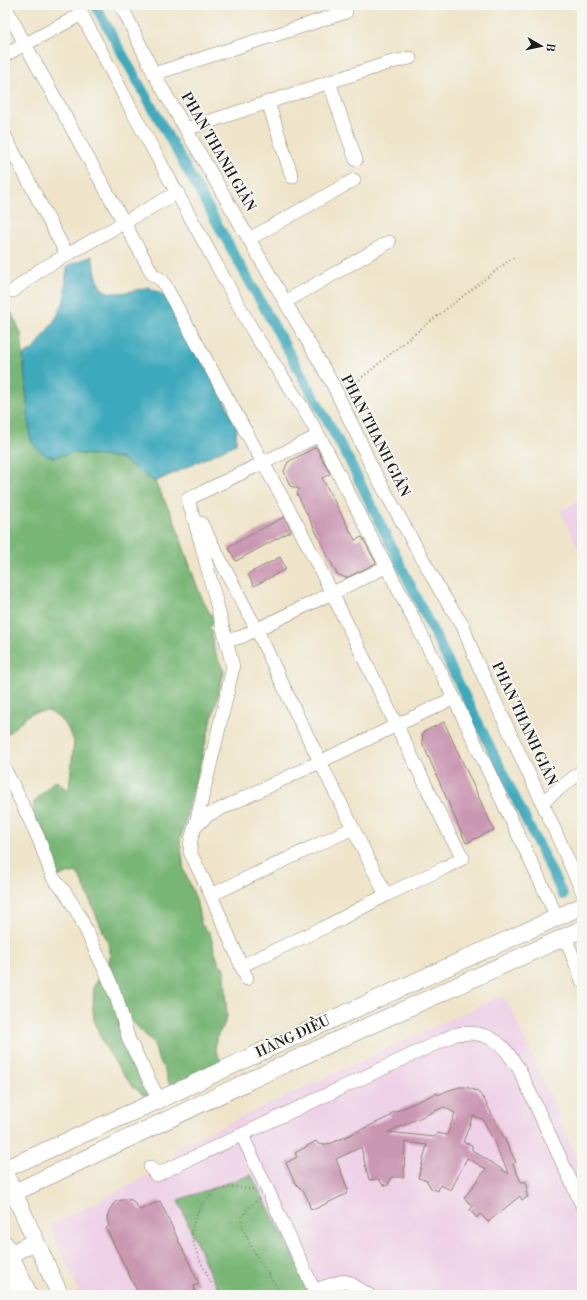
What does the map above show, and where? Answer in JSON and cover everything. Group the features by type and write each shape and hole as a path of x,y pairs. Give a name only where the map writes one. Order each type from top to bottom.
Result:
{"main road":[{"name":"HÀNG ĐIỀU","path":"5,1169 582,906"},
{"name":"HÀNG ĐIỀU","path":"8,1197 274,1069 582,929"},
{"path":"265,1050 274,1069"},
{"path":"5,1173 8,1197 60,1295"},
{"path":"29,1295 7,1251 32,1243"},
{"path":"32,1243 49,1295"},
{"path":"5,1280 11,1295"}],"street":[{"name":"PHAN THANH GIẢN","path":"120,5 154,74 285,302 338,397 371,466 441,592 463,626 476,658 582,891"},
{"path":"5,6 153,275 162,280 298,526 450,835 463,858 386,895 329,925 241,966"},
{"path":"5,55 79,10 132,111 178,192 254,333 304,410 318,436 454,698 557,917"},
{"path":"154,74 346,12"},
{"path":"186,130 388,63 410,58"},
{"path":"329,82 356,160"},
{"path":"268,102 292,177"},
{"path":"5,136 67,255"},
{"path":"249,239 354,180"},
{"path":"13,291 40,270 178,192"},
{"path":"285,302 388,242"},
{"path":"188,499 318,436"},
{"path":"188,499 257,630 352,828 386,895"},
{"path":"188,499 233,667 195,827 190,838 190,852 211,895 247,979"},
{"path":"226,639 241,637 257,630 386,567"},
{"path":"195,827 208,815 454,698"},
{"path":"5,770 38,837 53,878 65,892 79,915 105,970 117,999 128,1040 159,1100"},
{"path":"542,802 582,771"},
{"path":"211,895 352,828"},
{"path":"565,936 582,981"},
{"path":"150,1167 156,1175 456,1034 477,1033 495,1040 508,1051 519,1069 582,1205"},
{"path":"242,1135 315,1292 343,1281 348,1282 369,1295"}],"path":[{"path":"338,397 418,331 515,256"},
{"path":"211,1283 195,1248 191,1230 196,1213 200,1206 209,1197 222,1189 235,1187 267,1191"},
{"path":"267,1191 248,1208 242,1216 241,1223 256,1254 282,1295"}],"shaded area":[{"path":"582,500 582,557 560,510"},
{"path":"500,996 508,1002 582,1169 582,1295 81,1295 50,1226 172,1163 178,1146"}],"green space":[{"path":"5,299 21,333 30,436 41,452 48,456 54,457 74,453 120,458 155,482 173,517 198,589 209,612 217,623 209,626 212,632 214,649 224,672 180,841 184,870 196,899 201,924 210,933 219,963 225,969 227,1017 218,1034 215,1044 216,1051 221,1061 221,1066 170,1086 163,1066 158,1059 154,1044 131,1020 126,1019 144,1073 148,1098 132,1086 104,1045 94,1020 94,985 109,964 110,948 80,877 76,872 58,876 34,815 34,802 54,781 58,782 66,789 69,789 74,741 67,727 59,718 49,711 31,713 5,736"},
{"path":"251,1175 305,1278 312,1295 222,1295 210,1274 178,1200"}],"water":[{"path":"92,256 99,284 108,292 122,293 149,287 167,297 237,424 236,444 155,482 120,458 74,453 54,457 47,456 33,444 30,436 23,356 35,348 56,318 64,301 67,266"}],"building":[{"path":"316,447 330,474 322,478 355,540 362,537 376,563 346,578 337,574 297,494 299,489 290,486 284,471 288,462"},
{"path":"284,517 291,531 236,561 228,547"},
{"path":"280,557 286,569 254,586 248,574"},
{"path":"444,722 494,830 466,843 422,742 423,732"},
{"path":"466,1087 477,1091 484,1099 516,1162 513,1164 521,1182 526,1182 528,1189 526,1192 528,1197 522,1200 520,1196 488,1222 480,1214 477,1218 470,1210 473,1206 464,1198 486,1169 467,1158 451,1190 440,1185 438,1191 431,1188 426,1180 418,1178 427,1145 405,1142 404,1177 392,1177 387,1186 382,1184 379,1179 369,1180 361,1147 336,1159 348,1190 346,1194 315,1209 310,1208 307,1197 295,1183 286,1163 297,1157 295,1153 316,1141 319,1145 332,1143 391,1116 390,1114 437,1093 438,1095 449,1090","holes":["444,1107 455,1113 447,1135 437,1133 434,1137 388,1132","473,1116 483,1119 509,1174 472,1150 472,1145 463,1142"]},
{"path":"125,1199 132,1200 140,1210 160,1201 199,1284 194,1286 195,1292 188,1295 139,1295 106,1228 109,1226 107,1218 112,1206 115,1202"}],"waterway":[{"path":"95,5 349,460 563,895"}]}
